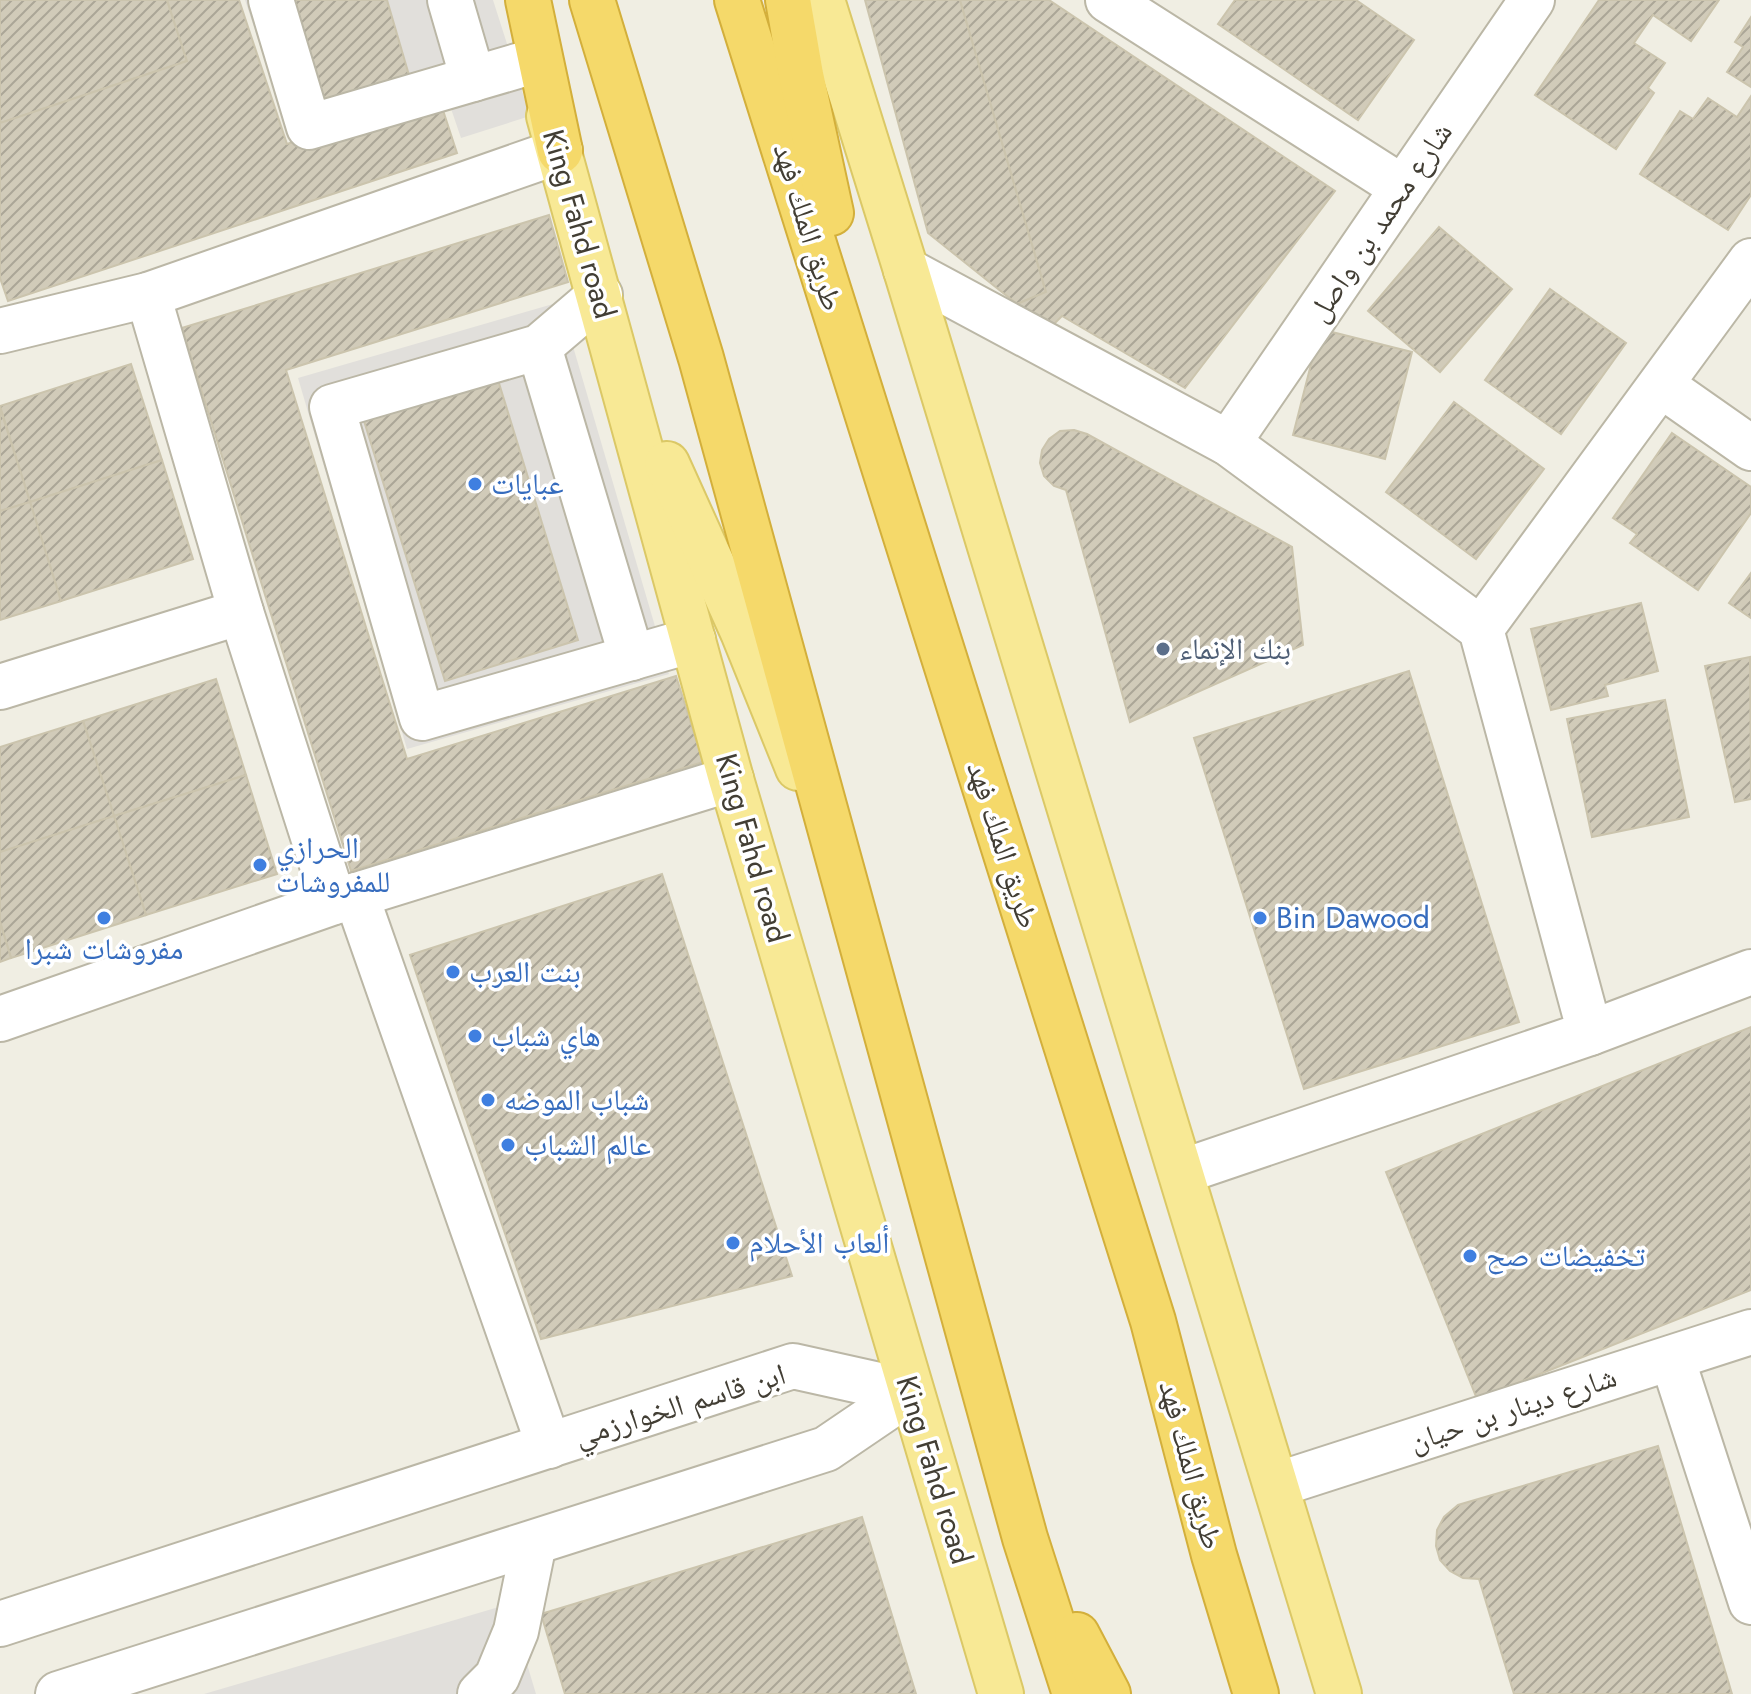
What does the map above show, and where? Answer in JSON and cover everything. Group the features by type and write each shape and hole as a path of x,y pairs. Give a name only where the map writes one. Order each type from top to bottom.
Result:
{"highway":[{"path":"528,0 560,151"},
{"path":"592,0 701,358 1025,1538 1075,1694"},
{"name":"طريق الملك فهد","path":"737,0 1153,1321 1214,1555 1256,1694"},
{"path":"788,0 801,75 891,489"},
{"path":"1025,1538 1108,1694"},
{"path":"1214,1555 1245,1694"}],"main road":[{"name":"King Fahd road","path":"511,0 560,151 731,779 1001,1694"},
{"path":"822,0 1339,1694"},
{"path":"613,346 743,632 851,902"}],"street":[{"path":"271,0 309,127 531,62"},
{"path":"450,0 473,79"},
{"path":"1108,0 1403,188"},
{"name":"شارع محمد بن واصل","path":"1228,443 1532,0"},
{"path":"0,331 148,295 560,151"},
{"path":"1481,629 1751,261"},
{"path":"906,270 1228,443 1481,629 1590,1033"},
{"path":"148,295 241,612 549,1446"},
{"path":"600,295 539,347 332,407 422,718 693,640"},
{"path":"539,347 632,658"},
{"path":"1661,385 1751,448"},
{"path":"0,687 241,612"},
{"path":"0,1019 345,899 731,779"},
{"path":"1181,1172 1590,1033 1751,972"},
{"name":"شارع دينار بن حيان","path":"1276,1485 1751,1332"},
{"path":"1672,1358 1751,1602"},
{"name":"ابن قاسم الخوارزمي","path":"0,1624 793,1366 910,1392"},
{"path":"58,1694 826,1449 910,1392"},
{"path":"480,1694 497,1677 516,1631 534,1543"}],"shaded area":[{"path":"245,0 493,0 530,116 461,138 445,91 291,140"},
{"path":"560,302 669,674 407,749 298,378"},
{"path":"509,1604 536,1694 204,1694"}],"building":[{"path":"0,0 167,0 187,61 0,123"},
{"path":"167,0 239,0 287,144 438,95 457,153 8,301 0,278 0,123 187,61"},
{"path":"291,0 387,0 411,82 322,107"},
{"path":"865,0 960,0 1046,292 1017,304 928,233"},
{"path":"960,0 1049,0 1335,191 1185,388 1062,316 1051,327 1017,304 1046,292"},
{"path":"1235,0 1356,0 1414,40 1358,120 1218,24"},
{"path":"1599,0 1719,0 1691,41 1653,15 1634,43 1665,63 1648,88 1654,93 1616,149 1535,95"},
{"path":"1751,17 1751,87 1727,72 1743,47 1735,42"},
{"path":"1751,96 1751,195 1728,230 1640,174 1680,111 1693,119 1708,98 1737,117"},
{"path":"549,215 568,282 286,370 407,759 676,676 703,762 351,871 182,328"},
{"path":"1439,227 1512,289 1440,372 1368,311"},
{"path":"1550,289 1626,343 1561,434 1485,380"},
{"path":"1320,329 1412,352 1385,459 1293,435"},
{"path":"131,364 162,460 30,502 0,406"},
{"path":"498,380 578,640 445,681 364,421"},
{"path":"1454,402 1544,469 1476,559 1386,492"},
{"path":"0,408 30,502 0,511"},
{"path":"1074,430 1087,434 1292,547 1303,645 1130,722 1066,490 1054,486 1044,476 1040,463 1042,450 1049,439 1060,431"},
{"path":"1672,433 1751,487 1751,513 1698,590 1630,543 1637,534 1613,518"},
{"path":"162,460 193,559 61,601 30,502"},
{"path":"30,502 61,601 0,620 0,511"},
{"path":"1751,573 1751,618 1729,603"},
{"path":"1641,603 1658,671 1605,685 1608,696 1551,710 1531,629"},
{"path":"1750,657 1751,799 1735,802 1705,666"},
{"path":"1409,671 1519,1022 1304,1089 1194,738"},
{"path":"216,679 246,775 114,816 83,721"},
{"path":"1665,700 1689,817 1592,837 1567,719"},
{"path":"83,721 114,816 0,852 0,747"},
{"path":"246,775 277,874 146,915 114,816"},
{"path":"114,816 146,915 11,958 0,922 0,852"},
{"path":"662,874 792,1276 541,1339 410,955"},
{"path":"0,922 11,958 0,962"},
{"path":"1751,1027 1751,1290 1477,1399 1386,1172"},
{"path":"1658,1446 1732,1694 1514,1694 1479,1579 1463,1578 1450,1571 1440,1560 1436,1546 1437,1530 1444,1517 1458,1505"},
{"path":"862,1517 916,1694 565,1694 541,1614"}],"place":[{"name":"عبايات","path":"475,484"},
{"name":"بنك الإنماء","path":"1163,649"},
{"name":"الحرازي للمفروشات","path":"260,865"},
{"name":"مفروشات شبرا","path":"104,918"},
{"name":"Bin Dawood","path":"1260,918"},
{"name":"بنت العرب","path":"453,972"},
{"name":"هاي شباب","path":"475,1036"},
{"name":"شباب الموضه","path":"488,1100"},
{"name":"عالم الشباب","path":"508,1145"},
{"name":"ألعاب الأحلام","path":"733,1243"},
{"name":"تخفيضات صح","path":"1470,1256"}]}
